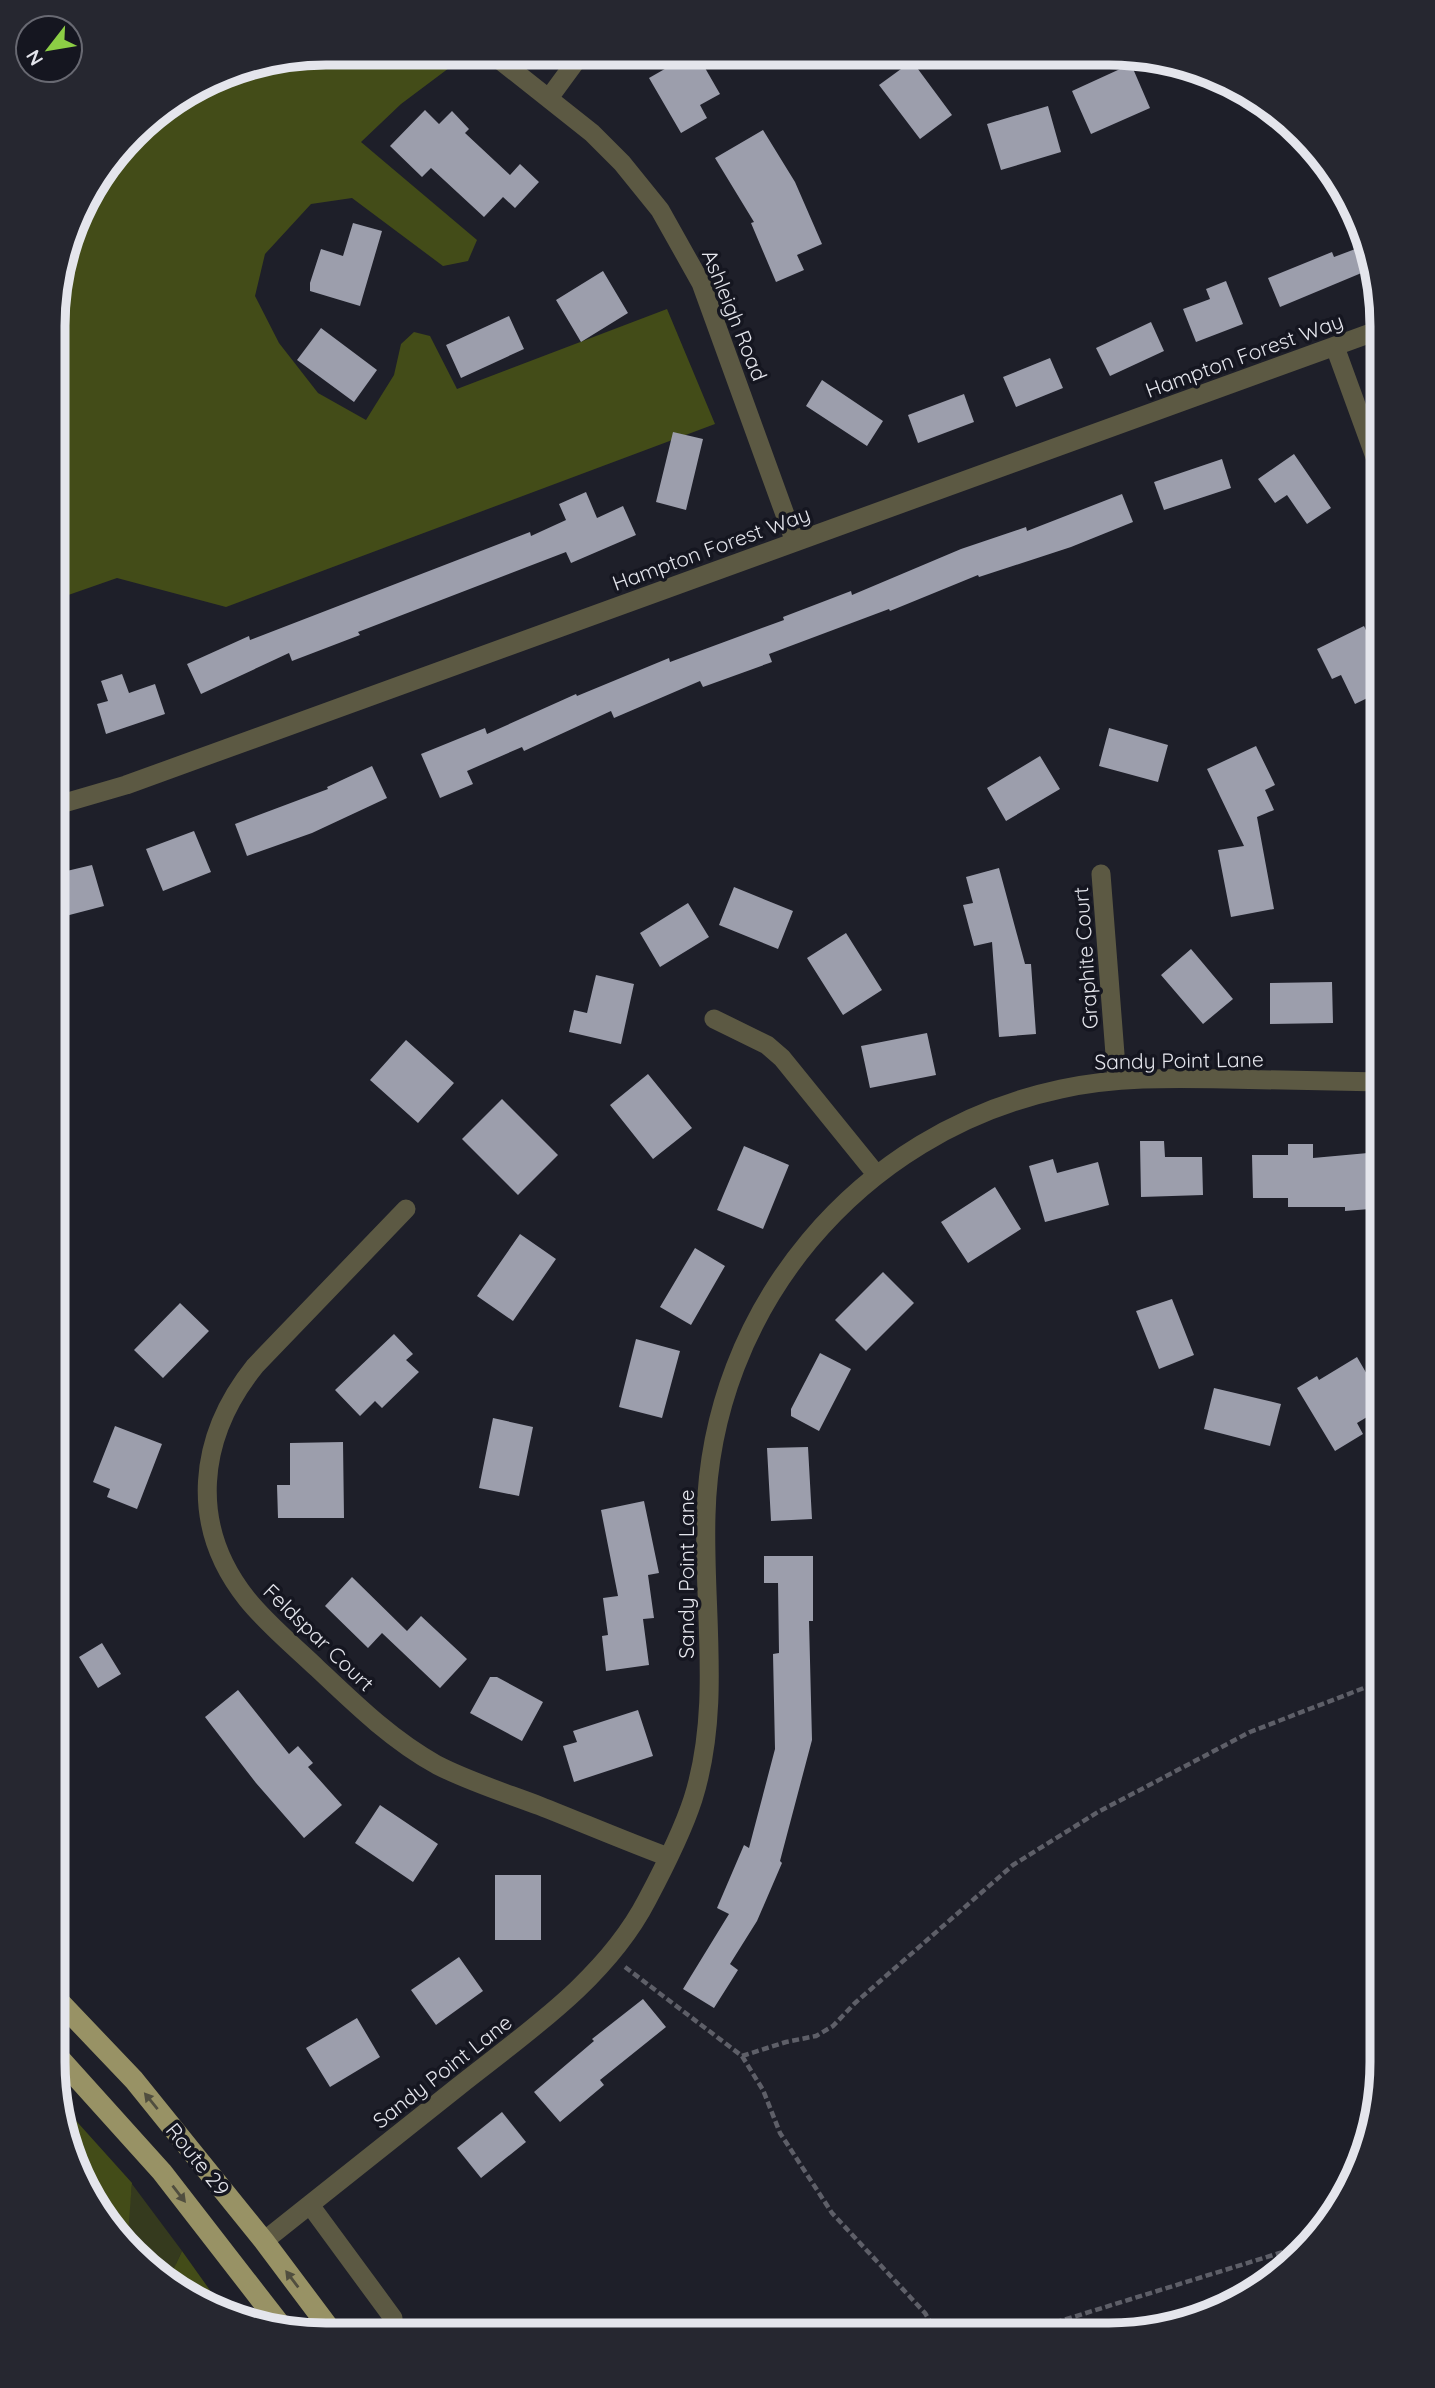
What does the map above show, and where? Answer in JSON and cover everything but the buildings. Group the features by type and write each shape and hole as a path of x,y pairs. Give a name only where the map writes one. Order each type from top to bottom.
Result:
{"main road":[{"name":"Route 29","path":"65,2008 134,2080 264,2241 326,2323"},
{"name":"Route 29","path":"65,2065 162,2172 275,2318"}],"street":[{"name":"Ashleigh Road","path":"506,65 592,133 622,163 660,210 701,283 795,542"},
{"path":"549,98 573,65"},
{"name":"Hampton Forest Way","path":"65,803 127,785 1370,334"},
{"path":"1335,347 1370,443"},
{"name":"Graphite Court","path":"1101,874 1117,1080"},
{"path":"714,1019 766,1045 782,1058 876,1174"},
{"name":"Sandy Point Lane","path":"264,2241 583,1985 610,1955 642,1910 692,1800 707,1724 709,1662 706,1515 710,1463 724,1399 734,1367 758,1316 797,1254 823,1224 876,1174 930,1138 989,1110 1063,1088 1117,1080 1168,1078 1370,1082"},
{"name":"Feldspar Court","path":"406,1209 255,1366 239,1385 227,1406 213,1442 207,1480 210,1519 219,1552 235,1583 259,1613 367,1716 407,1747 466,1778 668,1857"},
{"path":"310,2205 393,2318"}],"path":[{"path":"742,2056 816,2036 833,2026 855,2003 1013,1865 1098,1812 1250,1732 1370,1686"},
{"path":"610,1955 742,2056 764,2090 780,2133 832,2213 925,2313 931,2323"},
{"path":"1054,2323 1291,2249"}],"green space":[{"path":"309,65 453,65 401,104 361,142 477,240 468,261 443,266 352,198 311,204 265,254 255,296 279,343 318,393 366,420 394,375 401,344 414,332 430,336 457,389 667,309 715,424 226,607 117,578 65,596 65,309 74,258 100,195 141,141 195,100 258,74"},
{"path":"70,2114 132,2183 128,2232 92,2178"},
{"path":"92,2178 130,2202 132,2184 182,2251 176,2264 194,2287 141,2247 109,2207"},
{"path":"182,2251 216,2299 195,2288 172,2273"}]}
